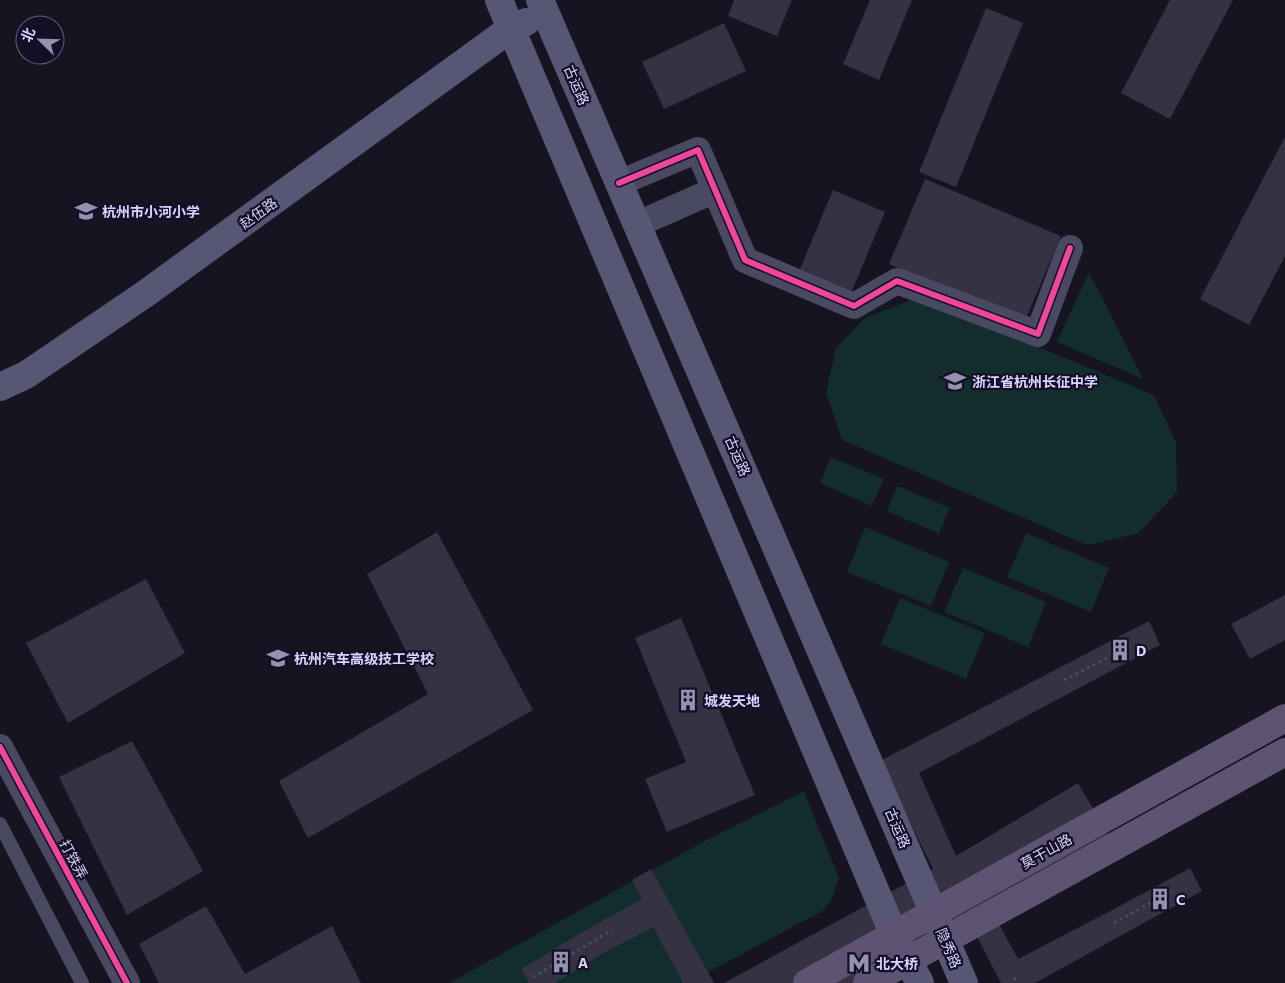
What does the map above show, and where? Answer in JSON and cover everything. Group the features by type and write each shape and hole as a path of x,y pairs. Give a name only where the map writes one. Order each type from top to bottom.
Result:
{"main road":[{"path":"499,0 894,934 914,972"},
{"name":"赵伍路","path":"0,387 26,375 145,294 510,29 542,3"},
{"name":"古运路","path":"542,3 934,913"},
{"name":"莫干山路","path":"807,983 1285,718"},
{"name":"莫干山路","path":"867,983 914,972 946,940 1285,752"},
{"name":"隐秀路","path":"934,913 964,983"}],"street":[{"path":"619,183 698,150 745,260 854,306 897,281 1038,334 1070,248"},
{"path":"638,224 715,190"},
{"name":"打铁弄","path":"0,748 127,983"}],"lane":[{"path":"0,824 82,983"}],"path":[{"path":"1064,680 1130,646"},
{"path":"1114,923 1172,891"},
{"path":"533,977 612,930"},
{"path":"1014,978 1017,983"}],"green space":[{"path":"1089,272 1143,379 1057,342"},
{"path":"918,297 1154,395 1176,443 1177,492 1139,533 1087,545 842,440 826,393 836,348 865,318"},
{"path":"831,457 884,479 872,506 820,483"},
{"path":"897,486 950,508 939,534 887,511"},
{"path":"865,527 949,562 931,606 847,572"},
{"path":"1026,533 1109,568 1091,612 1007,577"},
{"path":"963,568 1046,602 1028,647 944,612"},
{"path":"900,598 985,633 966,679 881,644"},
{"path":"804,791 839,878 833,897 824,910 688,983 449,983 712,837"}],"building":[{"path":"734,0 792,0 777,36 728,16"},
{"path":"870,0 912,0 879,80 843,64"},
{"path":"1170,0 1233,0 1170,119 1121,93"},
{"path":"986,8 1023,23 956,187 919,172"},
{"path":"724,23 746,71 664,109 642,62"},
{"path":"1285,137 1285,256 1249,325 1200,299"},
{"path":"925,179 1061,236 1025,321 889,264"},
{"path":"833,190 885,212 852,291 800,269"},
{"path":"437,532 533,710 308,838 279,781 428,694 367,574"},
{"path":"146,579 185,653 68,723 26,643"},
{"path":"1285,595 1285,640 1250,659 1231,624"},
{"name":"城发天地","path":"681,618 755,795 667,832 645,779 686,762 635,638"},
{"name":"北大桥","path":"1149,621 1160,645 919,773 956,856 1078,783 1121,856 999,924 1018,959 1190,868 1202,891 1035,983 1001,983 976,935 891,983 724,983 933,869 880,761"},
{"path":"132,741 203,871 127,915 59,777"},
{"path":"651,869 714,983 683,983 653,927 600,955 555,983 529,983 521,969 642,899 632,880"},
{"path":"206,906 245,974 332,926 361,983 159,983 139,944"}],"cycle path":[{"path":"619,183 698,150 745,260 854,306 897,281 1038,334 1070,248"},
{"path":"0,747 127,983"}],"place":[{"name":"杭州市小河小学","path":"86,211"},
{"name":"浙江省杭州长征中学","path":"955,381"},
{"name":"D","path":"1120,650"},
{"name":"杭州汽车高级技工学校","path":"278,658"},
{"name":"城发天地","path":"688,700"},
{"name":"C","path":"1160,899"},
{"name":"A","path":"561,962"},
{"name":"北大桥","path":"859,963"}]}
